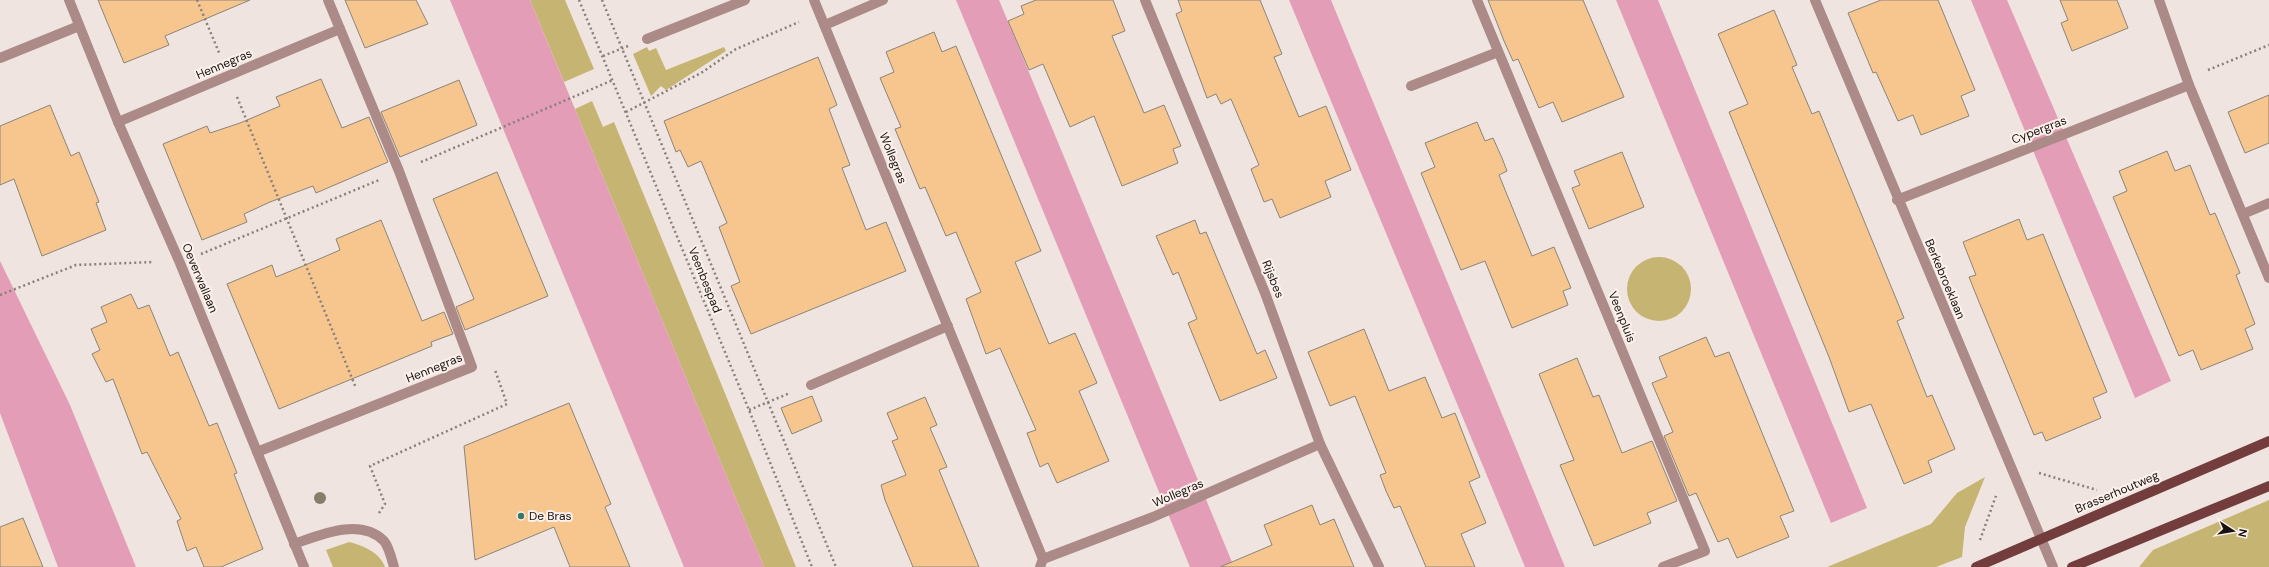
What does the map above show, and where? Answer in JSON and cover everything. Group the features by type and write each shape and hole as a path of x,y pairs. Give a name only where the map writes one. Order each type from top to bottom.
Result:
{"main road":[{"name":"Brasserhoutweg","path":"1976,567 2269,441"},
{"path":"2072,567 2269,486"}],"street":[{"name":"Oeverwallaan","path":"69,0 118,122 180,263 304,567"},
{"name":"Hennegras","path":"257,452 472,367 399,171 328,0"},
{"path":"647,39 745,0"},
{"name":"Wollegras","path":"814,0 948,326 1042,563 1221,489 1320,444"},
{"path":"825,25 883,0"},
{"name":"Rijsbes","path":"1145,0 1265,293 1320,444 1379,567"},
{"name":"Veenpluis","path":"1477,0 1705,550 1663,567"},
{"name":"Berkebroeklaan","path":"1815,0 1898,200 2054,567"},
{"path":"2159,0 2188,82 2269,278"},
{"path":"0,58 79,26"},
{"name":"Hennegras","path":"118,122 340,29"},
{"path":"1411,86 1498,52"},
{"name":"Cypergras","path":"1898,200 2088,125 2188,82"},
{"path":"2243,214 2269,203"},
{"path":"811,385 948,326"},
{"path":"294,544 337,530 365,531 384,542 394,567"}],"path":[{"path":"197,0 365,409"},
{"name":"Veenbespad","path":"579,0 749,410 812,567"},
{"path":"602,0 836,567"},
{"path":"626,112 701,73 736,49 808,19 825,25"},
{"path":"2188,82 2269,45"},
{"path":"0,295 76,265 141,261 180,263 613,80"},
{"path":"365,531 385,504 370,466 507,404 491,360 472,367"},
{"path":"749,410 811,385"},
{"path":"1988,562 1979,538 2000,487 2016,477"}],"shaded area":[{"path":"450,0 530,0 764,567 684,567"},
{"path":"530,0 565,0 594,69 564,82"},
{"path":"956,0 999,0 1234,567 1190,567"},
{"path":"1289,0 1331,0 1565,567 1525,567"},
{"path":"1616,0 1658,0 1867,508 1831,523"},
{"path":"1971,0 2007,0 2171,381 2135,398"},
{"path":"647,47 649,51 656,48 666,70 724,47 726,51 666,90 661,86 651,96 633,54"},
{"path":"592,101 603,127 614,122 796,567 764,567 575,109"},
{"path":"1653,257 1665,257 1682,266 1689,277 1691,289 1689,301 1682,312 1665,321 1653,321 1641,316 1632,307 1627,295 1627,283 1632,271 1641,262"},
{"path":"0,261 70,405 136,567 58,567 0,413"},
{"path":"1985,477 1965,527 1962,557 1936,567 1827,567 1931,524 1957,493"},
{"path":"2269,500 2269,567 2139,567 2153,550"},
{"path":"349,542 370,550 379,557 385,567 333,567 326,550"}],"building":[{"path":"98,0 250,0 165,36 169,45 124,63"},
{"path":"345,0 416,0 428,24 365,48"},
{"path":"1036,0 1113,0 1125,31 1112,36 1144,113 1164,105 1181,146 1173,149 1178,163 1122,186 1094,116 1070,127 1043,64 1029,70 1008,21 1024,14 1021,6"},
{"path":"1178,0 1260,0 1282,54 1274,57 1299,117 1326,106 1351,170 1325,181 1331,197 1280,218 1272,199 1264,202 1251,169 1259,165 1231,99 1221,104 1216,94 1207,98 1176,14 1182,11"},
{"path":"1488,0 1583,0 1624,97 1562,122 1553,102 1539,108 1518,59 1513,61"},
{"path":"1881,0 1938,0 1975,90 1961,96 1969,116 1921,135 1913,115 1898,121 1876,72 1873,73 1848,13"},
{"path":"2060,0 2117,0 2128,28 2072,51 2061,23 2068,20"},
{"path":"1774,10 1797,65 1792,67 1812,114 1819,111 1904,318 1897,321 1927,397 1932,395 1955,449 1928,461 1932,472 1904,484 1871,404 1849,412 1829,357 1729,112 1748,104 1718,34"},
{"path":"934,32 942,52 956,46 1041,251 1015,262 1049,344 1075,333 1097,383 1079,391 1109,461 1057,483 1048,463 1040,467 1027,433 1036,430 1000,348 986,354 966,299 981,292 956,232 946,236 925,187 920,189 895,129 901,127 880,78 894,72 886,52"},
{"path":"818,57 837,105 829,109 850,165 842,168 866,230 886,222 906,271 751,334 731,286 740,282 719,227 727,223 701,161 688,167 680,150 676,152 664,121"},
{"path":"321,79 342,128 369,117 388,162 316,193 313,186 270,202 244,214 247,222 202,240 163,144 207,126 210,133 240,123 280,106 276,97"},
{"path":"459,80 477,125 400,157 381,112"},
{"path":"2269,95 2269,143 2245,153 2228,112"},
{"path":"50,105 71,156 79,152 99,202 96,203 106,230 42,256 14,179 0,185 0,126"},
{"path":"1477,122 1485,141 1493,138 1502,158 1507,171 1499,175 1532,256 1554,247 1571,288 1563,291 1568,305 1512,328 1485,261 1461,270 1421,173 1435,167 1425,143"},
{"path":"2167,151 2175,171 2190,165 2210,215 2215,213 2240,273 2236,275 2255,324 2245,329 2253,349 2201,370 2193,350 2179,356 2113,197 2127,191 2119,171"},
{"path":"1622,152 1644,207 1589,229 1572,188 1580,185 1574,171"},
{"path":"497,172 548,296 465,330 456,307 474,299 433,199"},
{"path":"2019,219 2027,240 2043,234 2107,392 2093,398 2101,418 2046,441 2042,432 2034,435 1969,277 1976,275 1963,242"},
{"path":"381,220 422,321 444,312 453,334 431,342 432,346 279,409 227,284 272,265 276,277 303,266 340,250 336,239"},
{"path":"1195,220 1200,234 1206,232 1257,354 1265,350 1277,378 1220,401 1188,323 1197,319 1178,272 1173,275 1156,236"},
{"path":"131,294 138,309 149,305 170,356 178,352 209,426 217,423 237,473 234,474 263,549 221,567 204,567 196,547 187,551 177,521 181,519 147,452 142,454 113,379 106,382 92,354 100,350 91,329 107,322 101,307"},
{"path":"1364,329 1389,391 1425,377 1442,418 1455,413 1480,477 1469,482 1486,523 1461,534 1475,567 1426,567 1400,506 1394,508 1386,491 1380,475 1386,473 1355,396 1330,406 1308,352"},
{"path":"1706,337 1715,357 1729,352 1794,511 1780,516 1789,537 1737,558 1728,538 1718,542 1696,493 1689,496 1664,436 1673,432 1652,383 1667,377 1659,357"},
{"path":"1577,358 1593,397 1599,395 1622,453 1652,441 1677,501 1647,513 1651,523 1594,546 1560,465 1574,460 1539,374"},
{"path":"812,396 822,421 792,434 781,408"},
{"path":"925,397 937,425 930,428 947,467 939,470 979,567 913,567 885,500 881,485 906,475 892,441 898,439 887,413"},
{"path":"569,403 611,504 605,507 630,567 570,567 554,527 475,560 464,446"},
{"path":"1312,505 1320,525 1334,519 1354,567 1220,567 1272,545 1264,525"},
{"path":"23,518 43,567 0,567 0,527"}],"place":[{"name":"De Bras","path":"521,516"}]}
